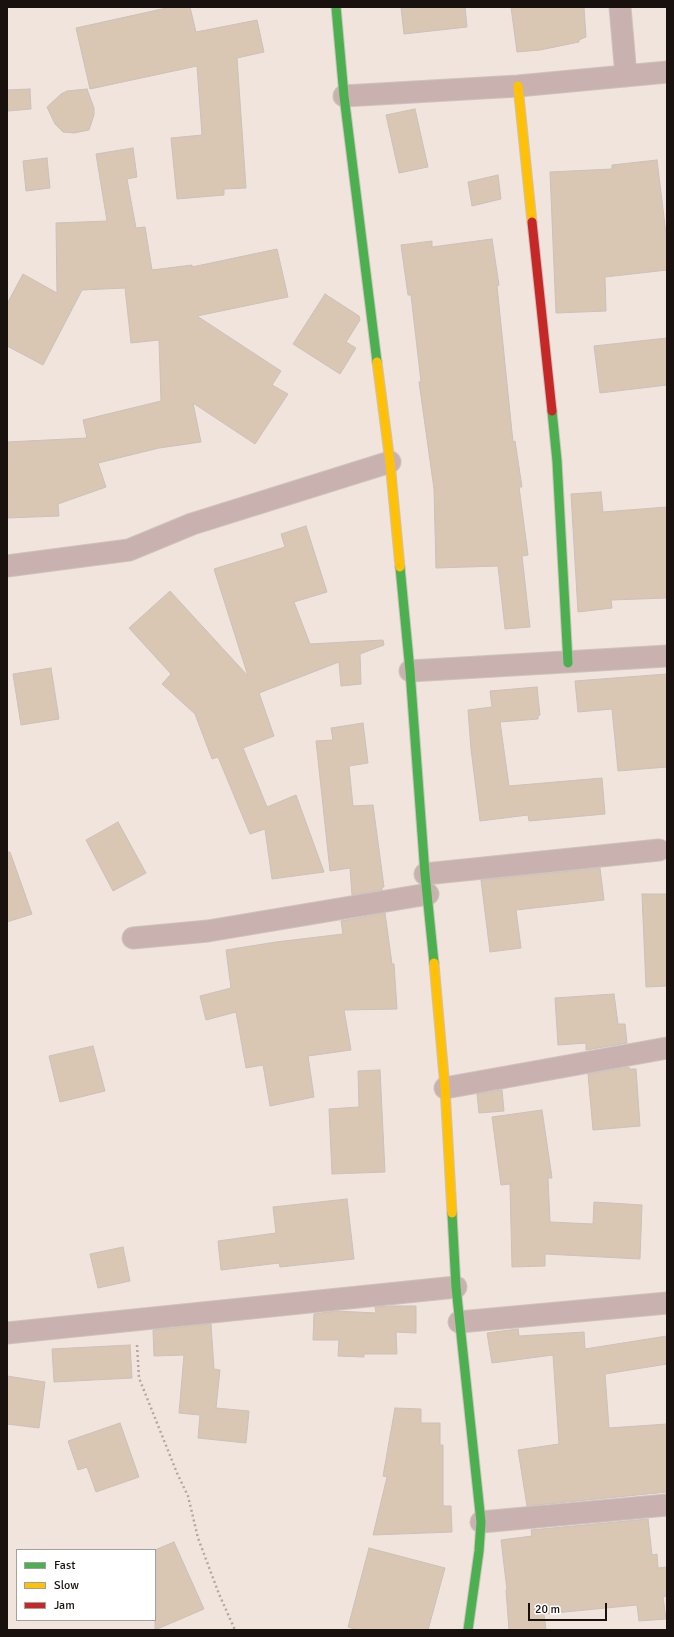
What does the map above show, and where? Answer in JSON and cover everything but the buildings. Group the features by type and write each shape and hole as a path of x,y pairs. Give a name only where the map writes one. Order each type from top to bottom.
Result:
{"street":[{"path":"336,7 344,96 390,462 410,671 425,874 428,894 444,1088 459,1322 481,1522 479,1551 468,1630"},
{"path":"620,7 626,76"},
{"path":"344,96 518,86 667,72"},
{"path":"518,86 557,461 568,663"},
{"path":"7,566 129,550 192,524 390,462"},
{"path":"410,671 568,663 667,656"},
{"path":"425,874 659,850"},
{"path":"133,938 208,931 428,894"},
{"path":"444,1088 667,1048"},
{"path":"7,1333 456,1287"},
{"path":"459,1322 667,1303"},
{"path":"481,1522 667,1504"}],"path":[{"path":"152,1318 137,1342 139,1378 177,1473 188,1496 198,1538 219,1594 235,1630"}],"traffic: fast":[{"path":"336,7 344,96 377,362"},
{"path":"552,411 557,461 568,663"},
{"path":"400,567 410,671 425,874 434,963"},
{"path":"452,1213 456,1287 481,1522 479,1551 468,1630"}],"traffic: slow":[{"path":"518,86 532,222"},
{"path":"377,362 390,462 400,567"},
{"path":"434,963 445,1088 452,1213"}],"traffic: jam":[{"path":"532,222 552,411"}]}
